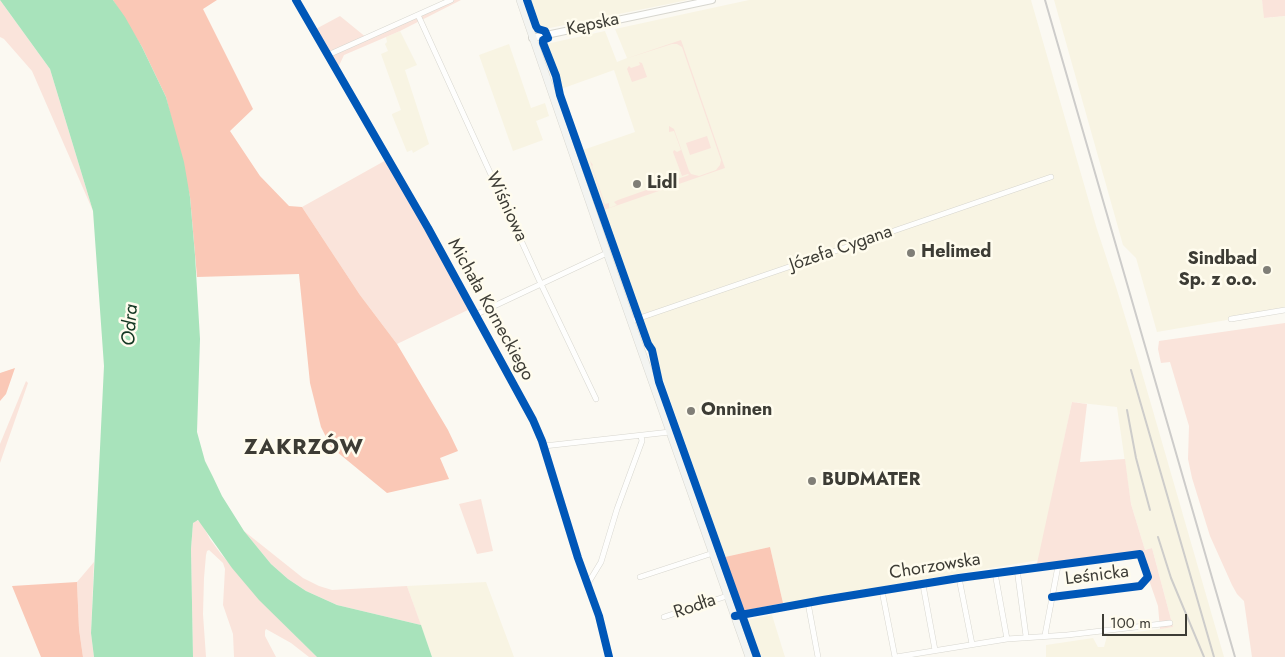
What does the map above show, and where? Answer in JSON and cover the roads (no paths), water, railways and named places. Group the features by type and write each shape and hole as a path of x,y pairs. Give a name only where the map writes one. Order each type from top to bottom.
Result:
{"main road":[{"path":"520,0 749,657"}],"street":[{"name":"Michała Korneckiego","path":"296,0 428,228 528,410 544,446 587,585 599,616 609,657"},
{"path":"328,55 451,0"},
{"name":"Kępska","path":"532,38 712,0"},
{"name":"Wiśniowa","path":"418,15 541,284 596,399"},
{"name":"Józefa Cygana","path":"631,321 1051,177"},
{"path":"475,315 607,253"},
{"path":"1231,319 1285,310"},
{"path":"544,446 670,432"},
{"path":"587,585 601,562 617,509 642,441 641,436"},
{"path":"640,577 713,553"},
{"name":"Chorzowska","path":"735,616 959,578 1140,554"},
{"name":"Leśnicka","path":"1052,597 1140,586 1148,577 1140,554"},
{"path":"1045,635 1058,566"},
{"path":"1017,570 1026,636"},
{"path":"995,573 1007,639"},
{"path":"959,578 972,644"},
{"path":"923,585 935,650"},
{"path":"882,591 896,657 1026,636 1067,635 1170,623"},
{"name":"Rodła","path":"664,617 727,596"},
{"path":"808,603 818,657"}],"water":[{"name":"Odra","path":"0,0 113,0 125,17 166,97 184,162 190,197 200,339 197,432 205,461 222,496 244,531 271,564 288,579 306,591 337,605 421,625 432,657 317,657 259,600 232,568 198,520 193,523 191,549 193,657 94,657 91,633 104,366 93,211 50,69"}],"railway":[{"path":"1045,0 1235,657"},
{"path":"1131,370 1214,657"},
{"path":"1127,410 1136,458 1150,510"},
{"path":"1158,537 1171,578 1204,657"}],"place":[{"name":"Lidl","path":"637,184"},
{"name":"Helimed","path":"911,253"},
{"name":"Sindbad Sp. z o.o.","path":"1267,270"},
{"name":"Onninen","path":"691,411"},
{"name":"BUDMATER","path":"812,481"}],"district":[{"name":"ZAKRZÓW","path":"304,449"}]}
